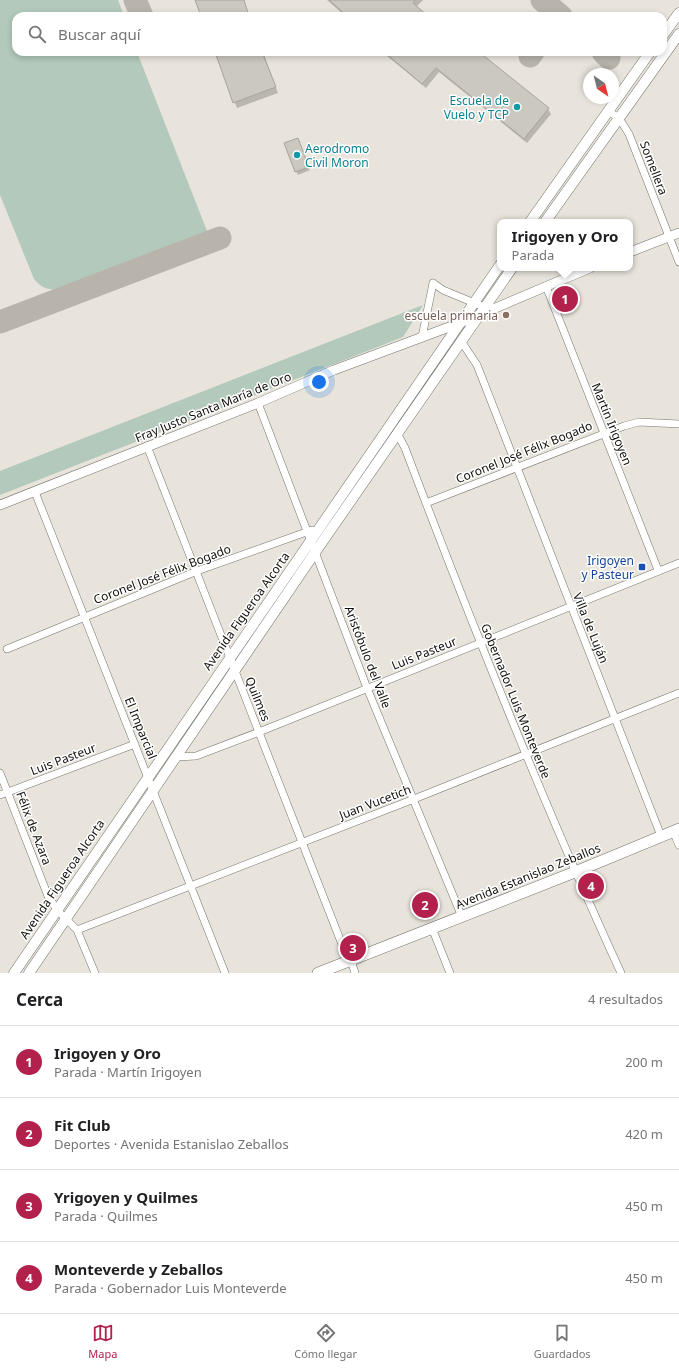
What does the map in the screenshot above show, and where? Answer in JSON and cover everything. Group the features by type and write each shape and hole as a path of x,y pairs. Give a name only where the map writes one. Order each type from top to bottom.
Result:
{"main road":[{"path":"667,30 679,13"},
{"path":"667,51 679,34"},
{"path":"532,219 647,56"},
{"path":"547,219 663,56"},
{"name":"Avenida Figueroa Alcorta","path":"14,973 230,657 312,533 497,269"},
{"name":"Avenida Figueroa Alcorta","path":"29,973 316,551 398,435 477,316 510,271"},
{"name":"Avenida Estanislao Zeballos","path":"318,973 575,872 676,830"}],"street":[{"path":"670,26 679,34"},
{"name":"Somellera","path":"608,110 619,118 628,134 679,262"},
{"path":"633,251 679,233"},
{"name":"Fray Justo Santa María de Oro","path":"0,505 258,403 334,370 460,323 583,271"},
{"path":"422,337 433,282 443,290 484,307"},
{"name":"Martín Irigoyen","path":"546,286 658,570"},
{"name":"Villa de Luján","path":"461,341 477,365 661,836"},
{"name":"Aristóbulo del Valle","path":"258,403 312,533 316,551 367,688 462,917"},
{"name":"Coronel José Félix Bogado","path":"426,503 604,433 639,422 679,424"},
{"name":"Gobernador Luis Monteverde","path":"398,435 405,448 480,642 526,754 575,872 621,973"},
{"name":"Quilmes","path":"147,446 343,947 351,960 355,973"},
{"name":"El Imparcial","path":"35,492 225,973"},
{"path":"312,533 328,534"},
{"name":"Coronel José Félix Bogado","path":"6,649 197,571 312,533"},
{"name":"Luis Pasteur","path":"176,757 196,756 259,732 679,562"},
{"name":"Juan Vucetich","path":"77,930 414,799 679,692"},
{"name":"Luis Pasteur","path":"0,795 135,744"},
{"name":"Félix de Azara","path":"0,773 48,896 57,910 77,930 95,973"},
{"path":"676,830 679,846"},
{"path":"432,928 450,973"}],"green space":[{"path":"0,0 118,0 122,12 12,12 12,56 139,56 207,231 67,289 49,289 41,286 34,279 0,195"},
{"path":"423,305 403,337 0,495 0,471"}],"building":[{"path":"195,0 244,0 248,12 200,12"},
{"path":"329,0 415,0 413,3 423,12 342,12"},
{"path":"216,56 264,56 276,87 233,103"},
{"path":"389,56 484,56 549,108 524,139 436,68 422,84"},
{"name":"Aerodromo Civil Moron","path":"298,138 309,167 295,172 284,143"}],"taxiway":[{"path":"135,0 140,12"},
{"path":"542,0 556,12"},
{"path":"0,322 220,238"}],"place":[{"name":"Escuela de Vuelo y TCP","path":"517,107"},
{"name":"Aerodromo Civil Moron","path":"297,155"},
{"name":"Irigoyen y Oro","path":"565,299"},
{"name":"escuela primaria","path":"506,315"},
{"name":"Irigoyen y Pasteur","path":"642,567"},
{"name":"Monteverde y Zeballos","path":"591,886"},
{"name":"Fit Club","path":"425,905"},
{"name":"Yrigoyen y Quilmes","path":"353,948"}]}
